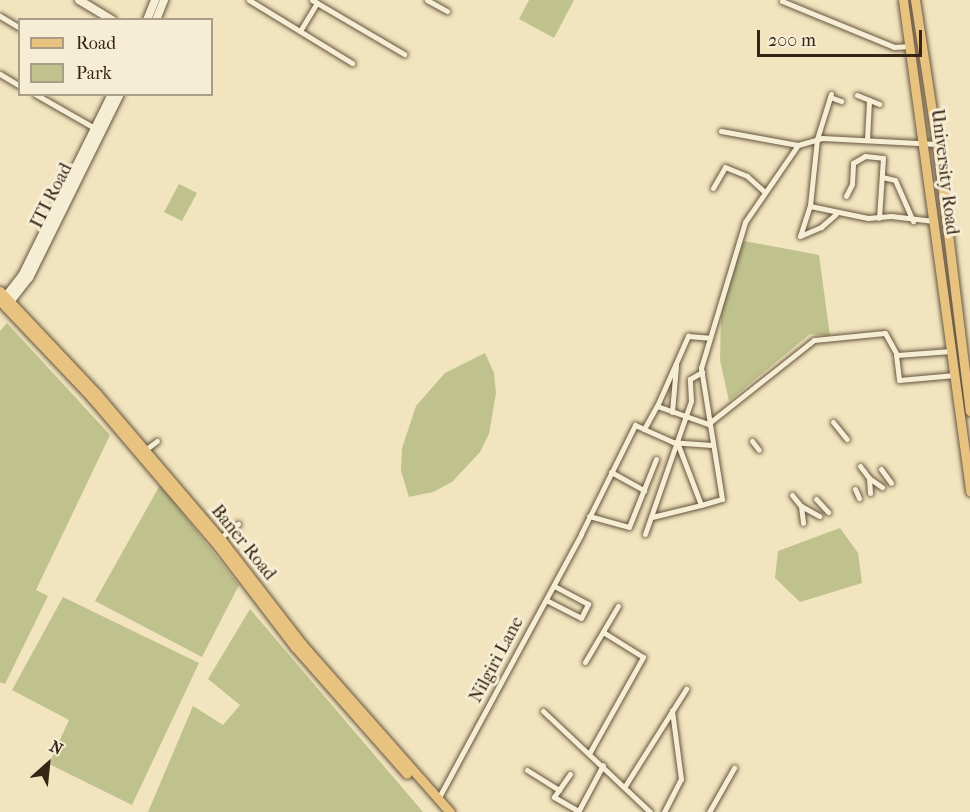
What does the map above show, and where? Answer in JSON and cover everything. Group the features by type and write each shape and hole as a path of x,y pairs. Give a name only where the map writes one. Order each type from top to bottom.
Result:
{"main road":[{"path":"79,0 109,18"},
{"path":"148,18 155,0"},
{"path":"157,18 164,0"},
{"name":"University Road","path":"903,0 925,143 970,491"},
{"name":"University Road","path":"915,0 937,144 970,411"},
{"name":"ITI Road","path":"98,131 111,96"},
{"name":"ITI Road","path":"4,300 23,274 119,96"},
{"name":"Baner Road","path":"4,300 220,538 307,655 450,812"},
{"name":"Baner Road","path":"4,300 92,398 442,812"}],"street":[{"path":"249,0 352,63"},
{"path":"427,0 447,11"},
{"path":"440,7 444,0"},
{"path":"300,31 315,1 404,54"},
{"path":"782,2 894,47 910,46"},
{"path":"0,16 18,27"},
{"path":"0,74 18,85"},
{"path":"857,94 879,104"},
{"path":"38,96 98,131"},
{"path":"836,214 821,226 800,236 810,206 818,139 830,96 841,101"},
{"path":"867,140 869,100"},
{"path":"722,131 798,145 818,139 937,144"},
{"path":"652,517 722,498 708,424 702,372 709,338 745,222 798,145"},
{"path":"846,196 852,184 853,163 865,156 883,158 879,218"},
{"path":"713,188 724,167 747,176 765,192"},
{"path":"882,177 895,180 913,220"},
{"path":"810,206 836,214 934,221"},
{"path":"708,424 811,341 886,334 896,355 899,380 955,375"},
{"path":"709,338 688,336 657,406 644,429 675,442 712,445"},
{"path":"896,355 951,351"},
{"path":"672,412 678,385 676,360"},
{"path":"645,534 691,401 690,379 702,372"},
{"path":"657,406 708,424"},
{"path":"833,422 847,439"},
{"name":"Nilgiri Lane","path":"438,799 554,586 634,425 644,429"},
{"path":"143,451 157,441"},
{"path":"752,441 759,450"},
{"path":"675,442 701,505"},
{"path":"590,516 629,527 656,459"},
{"path":"860,466 869,478 882,487"},
{"path":"881,469 891,483"},
{"path":"611,472 644,490"},
{"path":"869,478 870,493"},
{"path":"855,489 859,498"},
{"path":"792,495 801,506 819,516"},
{"path":"816,499 828,512"},
{"path":"801,506 803,523"},
{"path":"220,538 238,524"},
{"path":"546,600 581,618 588,604 554,586"},
{"path":"585,662 618,606"},
{"path":"590,752 643,657 603,632"},
{"path":"625,786 686,689"},
{"path":"543,711 590,752 625,786 644,809 650,812"},
{"path":"664,812 681,778 672,711"},
{"path":"570,774 554,797 578,811 603,765"},
{"path":"710,812 734,768"},
{"path":"526,770 559,790"}],"green space":[{"path":"529,0 574,0 554,38 519,19"},
{"path":"179,184 197,193 182,221 164,212"},
{"path":"744,241 819,255 830,336 810,334 729,401 720,360 721,316 734,255"},
{"path":"7,323 110,435 36,590 48,596 5,684 0,682 0,331"},
{"path":"485,353 494,373 496,393 489,434 480,452 452,482 433,492 409,497 401,471 402,448 416,406 445,373"},
{"path":"160,485 239,585 202,657 95,601"},
{"path":"840,528 858,553 862,583 800,602 775,578 778,551"},
{"path":"63,597 199,663 132,805 49,764 69,720 12,690"},
{"path":"250,609 423,812 148,812 193,706 223,725 240,705 208,679"}]}
